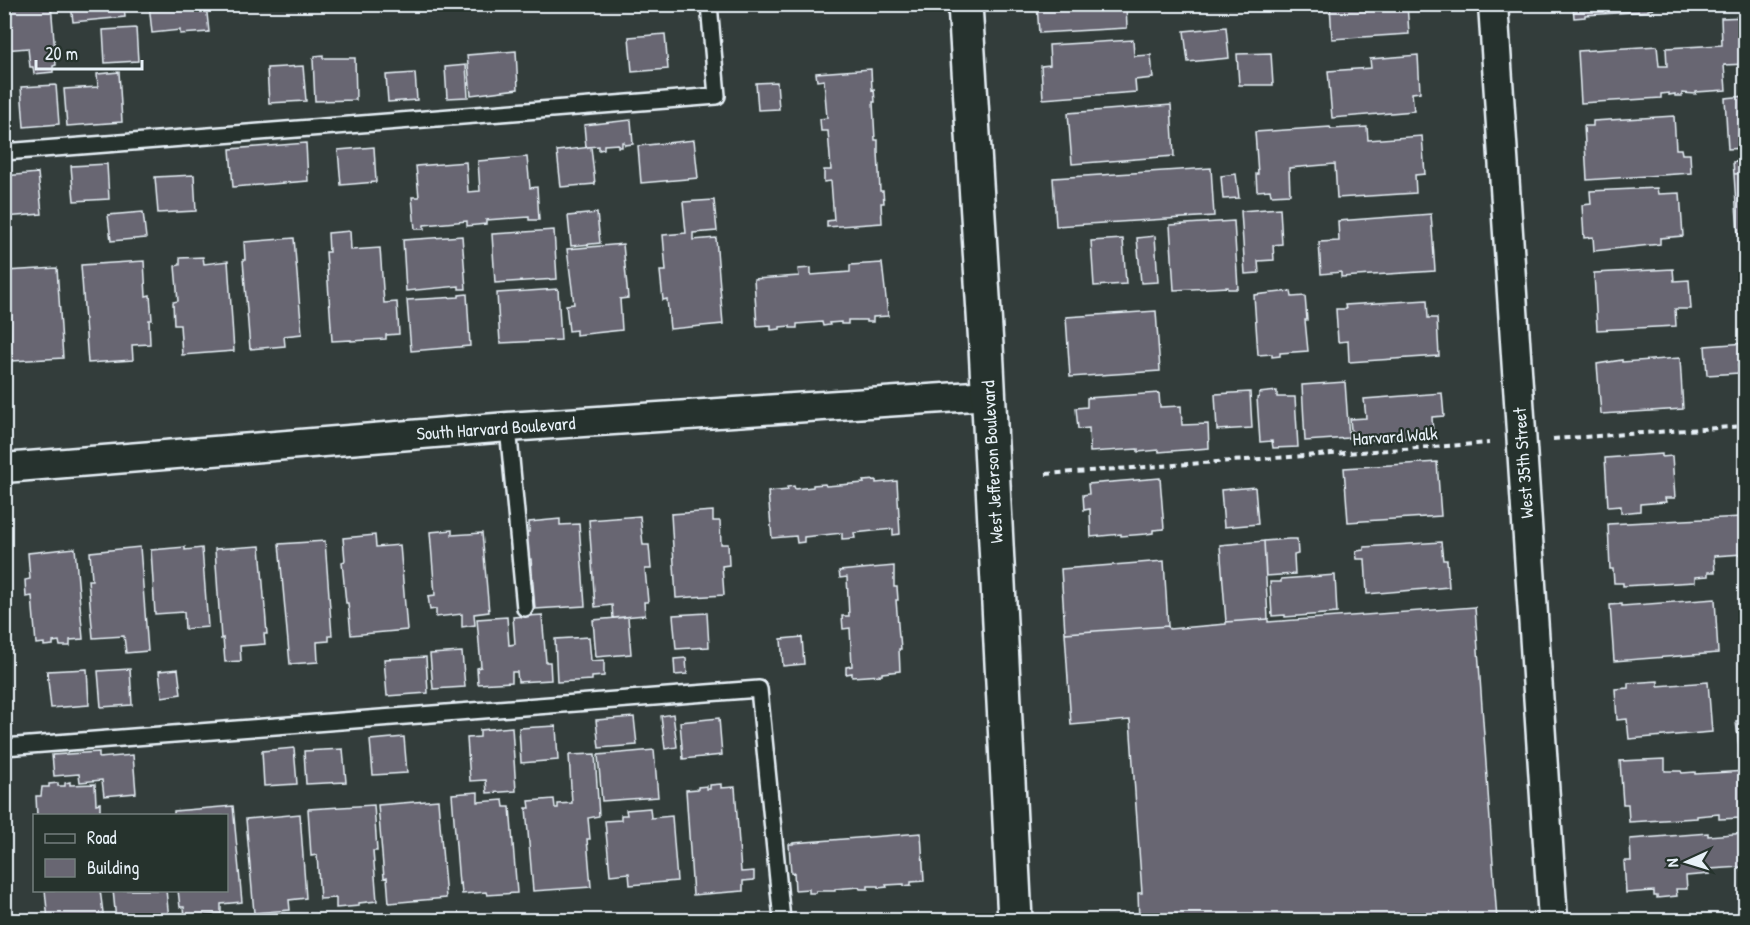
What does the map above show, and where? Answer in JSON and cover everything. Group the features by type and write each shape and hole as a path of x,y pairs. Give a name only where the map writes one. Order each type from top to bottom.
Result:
{"main road":[{"name":"West Jefferson Boulevard","path":"965,4 989,395 1015,921"}],"street":[{"name":"West 35th Street","path":"1493,4 1553,921"},
{"name":"South Harvard Boulevard","path":"4,468 508,427 989,395"}],"lane":[{"path":"4,152 717,96 709,4"},
{"path":"508,427 525,609"},
{"path":"4,747 759,689 782,921"}],"path":[{"name":"Harvard Walk","path":"1047,474 1746,426"}],"building":[{"path":"4,4 51,4 56,65 53,66 53,72 34,74 33,67 30,67 28,48 4,50"},
{"path":"71,4 124,4 125,17 73,22"},
{"path":"149,4 206,4 209,32 180,34 180,30 152,33"},
{"path":"475,4 521,4 476,8"},
{"path":"1037,4 1126,4 1127,28 1039,33"},
{"path":"1330,4 1407,4 1409,34 1332,39"},
{"path":"1573,4 1654,4 1653,9 1648,11 1585,15 1585,17 1574,18"},
{"path":"1746,17 1746,64 1724,65 1726,90 1696,92 1696,94 1682,93 1682,96 1669,95 1669,93 1661,94 1661,98 1581,103 1578,51 1657,46 1659,66 1667,66 1666,48 1722,45 1721,18"},
{"path":"1226,27 1229,58 1188,62 1184,31"},
{"path":"136,28 138,61 105,63 103,30"},
{"path":"665,34 668,69 632,72 629,37"},
{"path":"1133,40 1134,56 1151,55 1153,78 1135,80 1136,92 1043,99 1041,66 1050,65 1049,45"},
{"path":"516,51 518,89 471,95 467,55"},
{"path":"1271,53 1273,85 1239,85 1237,54"},
{"path":"323,55 323,58 355,58 356,100 315,101 313,59 315,56"},
{"path":"1418,55 1420,92 1412,93 1414,111 1332,118 1328,71 1371,68 1370,59"},
{"path":"466,65 468,97 447,98 445,67"},
{"path":"303,66 306,101 269,103 267,68"},
{"path":"871,69 875,102 873,102 875,140 878,140 880,191 883,191 884,203 881,203 882,223 827,227 827,221 834,220 831,181 824,182 824,170 831,170 828,131 821,131 820,119 827,118 824,80 817,81 816,73"},
{"path":"119,72 122,122 67,126 64,89 98,87 97,74"},
{"path":"415,73 417,100 388,102 386,75"},
{"path":"777,82 779,109 758,110 756,83"},
{"path":"56,85 59,124 24,127 21,87"},
{"path":"1746,96 1746,148 1728,149 1725,98"},
{"path":"1171,105 1174,156 1072,164 1068,113"},
{"path":"1674,116 1676,149 1681,149 1682,154 1690,154 1691,173 1587,180 1584,126 1593,126 1593,121"},
{"path":"631,120 633,144 625,145 622,142 622,147 618,147 618,144 604,145 604,149 599,150 599,146 586,147 584,125"},
{"path":"1330,127 1331,129 1367,127 1368,140 1422,136 1425,174 1415,175 1416,193 1337,198 1335,164 1289,168 1290,194 1271,195 1270,190 1257,191 1255,132"},
{"path":"694,140 698,178 641,183 638,146"},
{"path":"306,143 308,181 233,187 230,149"},
{"path":"374,147 376,182 341,185 338,150"},
{"path":"591,147 595,184 561,187 557,151"},
{"path":"527,157 530,188 537,187 539,220 529,220 529,217 486,220 486,224 467,226 467,221 424,225 424,229 415,229 412,197 419,197 416,166 466,162 468,192 480,191 478,161"},
{"path":"1746,161 1746,173 1734,174 1733,162"},
{"path":"107,164 109,199 74,201 71,166"},
{"path":"1211,168 1214,216 1056,226 1053,178"},
{"path":"38,173 42,214 4,217 4,176"},
{"path":"1746,173 1746,234 1738,234 1734,174"},
{"path":"1236,174 1239,198 1223,199 1221,176"},
{"path":"194,175 196,211 158,213 155,177"},
{"path":"1657,188 1658,194 1680,193 1683,236 1660,238 1660,244 1594,251 1593,237 1584,238 1582,205 1591,204 1590,191"},
{"path":"714,200 717,231 693,233 693,240 716,238 723,324 670,329 667,299 663,300 660,271 666,271 663,235 686,233 683,202"},
{"path":"1280,208 1282,244 1273,245 1274,260 1258,261 1259,273 1245,274 1241,211"},
{"path":"143,212 146,238 111,241 108,215"},
{"path":"597,213 600,243 571,246 568,216"},
{"path":"1431,214 1435,271 1341,277 1341,272 1321,274 1319,242 1339,241 1338,221"},
{"path":"1234,221 1238,289 1228,289 1228,287 1174,290 1170,225"},
{"path":"554,230 557,279 495,283 492,234"},
{"path":"350,231 351,250 380,248 384,303 397,302 399,334 386,335 386,339 332,341 326,252 329,252 328,233"},
{"path":"462,236 466,289 459,289 459,286 406,291 403,240"},
{"path":"1155,236 1158,282 1141,283 1137,238"},
{"path":"294,238 302,334 284,336 285,346 250,349 243,260 245,260 244,242"},
{"path":"1123,239 1126,284 1094,286 1091,241"},
{"path":"623,244 628,298 620,299 622,330 576,335 576,330 569,331 566,305 574,304 567,249"},
{"path":"203,257 204,264 228,261 234,351 182,355 180,325 174,325 173,302 178,301 175,266 180,265 180,258"},
{"path":"144,261 146,296 150,295 152,320 149,320 150,344 132,345 133,360 88,363 81,265"},
{"path":"882,263 888,316 873,317 873,322 848,320 848,324 841,324 841,322 823,326 822,322 797,324 797,328 790,328 790,326 771,330 771,325 757,326 754,279 799,276 798,269 811,268 811,275 850,272 850,265"},
{"path":"57,268 63,358 12,361 5,271"},
{"path":"1673,269 1674,281 1689,280 1691,309 1675,309 1676,326 1597,330 1594,273"},
{"path":"558,289 561,340 500,343 497,293"},
{"path":"1291,291 1292,297 1305,296 1308,351 1280,353 1280,356 1272,357 1272,354 1258,355 1254,295"},
{"path":"467,294 470,346 411,351 407,300 459,297 459,295"},
{"path":"1427,300 1428,318 1437,318 1439,356 1349,362 1348,341 1338,342 1336,309 1346,309 1345,305"},
{"path":"1156,311 1160,371 1070,377 1066,317"},
{"path":"1746,343 1746,364 1738,365 1739,373 1707,375 1705,346"},
{"path":"1680,358 1683,409 1601,414 1597,364 1622,360 1622,362"},
{"path":"1345,382 1349,438 1305,441 1302,385"},
{"path":"1277,391 1277,397 1295,397 1298,447 1273,448 1272,441 1260,442 1257,398 1259,393"},
{"path":"1250,392 1252,428 1217,430 1215,394"},
{"path":"1159,393 1160,407 1181,406 1182,425 1208,424 1209,448 1159,452 1159,450 1138,452 1138,449 1090,452 1089,428 1078,429 1076,408 1087,407 1087,398"},
{"path":"1442,393 1444,416 1432,417 1433,436 1352,441 1350,419 1366,418 1364,399"},
{"path":"1662,454 1662,457 1672,456 1675,498 1665,498 1666,502 1640,504 1640,511 1621,513 1621,506 1608,507 1605,458"},
{"path":"1437,462 1441,516 1348,522 1344,468"},
{"path":"1160,478 1164,529 1153,530 1153,533 1146,534 1091,537 1090,509 1084,510 1083,495 1089,494 1088,484"},
{"path":"876,480 876,483 897,481 900,534 893,535 893,529 854,533 855,538 842,539 842,533 804,537 804,542 797,543 796,536 772,538 768,492 788,490 787,487 794,486 795,489 813,487 813,485 864,483 863,481"},
{"path":"1255,487 1258,524 1224,527 1221,490"},
{"path":"713,511 713,521 720,521 721,544 728,544 729,565 722,566 724,595 676,598 671,514"},
{"path":"640,516 643,545 649,545 651,569 645,569 648,602 644,602 645,615 613,618 612,605 595,607 589,520"},
{"path":"1741,517 1743,554 1714,556 1715,572 1708,572 1708,576 1695,577 1695,582 1623,586 1623,583 1614,583 1613,569 1610,569 1608,524"},
{"path":"560,519 560,525 579,524 585,606 535,609 531,559 525,560 524,532 529,532 529,522"},
{"path":"452,530 452,535 482,533 489,612 474,614 475,625 462,627 462,614 436,617 436,609 430,610 428,596 435,595 430,532"},
{"path":"375,535 376,547 400,545 407,630 351,635 342,562 345,561 343,538"},
{"path":"1297,539 1298,554 1294,555 1295,574 1266,576 1264,541"},
{"path":"325,541 332,636 329,636 329,641 317,642 318,662 290,664 279,544"},
{"path":"1264,541 1268,619 1226,622 1220,545"},
{"path":"1441,542 1443,560 1447,560 1449,587 1367,594 1365,559 1357,559 1356,551 1364,550 1364,547"},
{"path":"260,546 267,634 264,634 265,644 240,646 241,661 225,662 223,638 221,639 215,549"},
{"path":"140,547 148,651 126,653 124,636 93,638 88,580 92,580 90,552"},
{"path":"185,547 185,550 202,548 208,627 185,629 184,612 155,614 151,550"},
{"path":"75,548 83,639 70,640 70,646 60,646 59,641 53,642 53,645 36,644 32,596 26,597 25,580 30,579 28,553"},
{"path":"1164,561 1168,626 1065,633 1061,569"},
{"path":"894,566 901,649 899,649 900,671 852,677 852,673 846,674 846,667 852,666 850,628 843,629 842,616 849,616 847,577 840,578 839,571"},
{"path":"1335,575 1337,613 1272,616 1270,582 1281,582 1281,579"},
{"path":"1715,599 1718,653 1614,661 1610,605"},
{"path":"1475,607 1497,920 1139,920 1138,893 1142,893 1130,720 1071,725 1065,633 1168,626 1169,629 1226,624 1226,622 1268,619 1268,622"},
{"path":"707,613 709,647 676,649 673,615"},
{"path":"542,615 546,662 550,662 551,680 518,682 517,672 512,672 512,682 478,684 477,668 481,667 477,619 507,617 509,645 515,644 513,617"},
{"path":"628,617 631,654 596,657 593,620"},
{"path":"589,637 591,661 604,660 604,676 592,677 592,680 557,682 555,639"},
{"path":"802,637 804,664 783,666 781,639"},
{"path":"462,652 465,687 433,689 430,654"},
{"path":"426,657 428,693 387,696 384,659"},
{"path":"686,658 687,674 675,675 674,659"},
{"path":"87,669 89,705 51,708 47,671"},
{"path":"130,669 132,705 101,707 98,671"},
{"path":"178,669 181,694 162,697 159,671"},
{"path":"1658,681 1658,686 1708,682 1712,732 1629,739 1627,719 1617,720 1615,689 1628,688 1628,683"},
{"path":"673,714 677,747 665,749 661,716"},
{"path":"634,717 637,745 599,748 596,720"},
{"path":"719,718 722,755 683,759 680,722"},
{"path":"1746,720 1746,747 1739,747 1736,721"},
{"path":"556,726 558,760 521,763 519,728"},
{"path":"512,727 516,791 487,793 486,780 470,781 467,738 480,737 480,730"},
{"path":"404,737 407,773 373,775 370,740"},
{"path":"294,748 297,784 264,786 262,751"},
{"path":"343,749 346,782 306,784 304,751"},
{"path":"654,750 658,797 602,801 598,755"},
{"path":"99,752 99,758 133,755 136,793 104,796 102,780 80,782 79,774 54,776 52,755"},
{"path":"595,754 599,816 588,818 590,839 587,839 591,887 533,891 526,808 530,808 529,801 554,799 555,808 558,808 558,804 572,803 569,755"},
{"path":"1665,759 1665,771 1695,772 1695,774 1746,771 1746,812 1741,812 1742,818 1719,819 1719,814 1697,816 1697,818 1629,822 1628,804 1623,804 1620,761"},
{"path":"70,782 70,785 95,784 96,804 100,803 100,813 37,814 36,796 41,796 42,787 58,783 58,786 65,786 65,783"},
{"path":"721,784 721,788 735,787 741,872 754,871 754,880 743,881 743,891 693,895 686,790 707,786 707,789 710,789 710,785"},
{"path":"478,792 478,802 503,800 504,807 510,807 517,893 462,894 461,883 459,884 452,794"},
{"path":"438,800 446,898 389,903 387,877 384,878 378,805"},
{"path":"374,805 377,851 373,851 377,901 359,903 359,906 336,908 336,898 320,899 317,855 311,856 308,809"},
{"path":"233,806 242,902 221,904 221,914 185,917 184,907 180,907 178,892 228,892 228,814 174,814 174,811"},
{"path":"650,808 651,818 672,816 677,881 630,885 629,873 610,875 605,821 621,820 621,815 627,815 626,810"},
{"path":"300,814 306,898 289,900 290,910 254,913 246,819"},
{"path":"921,833 924,881 911,882 911,885 904,886 904,884 886,885 887,887 878,888 878,886 868,886 868,889 859,887 816,891 816,893 809,893 809,889 795,890 789,844"},
{"path":"1708,833 1708,836 1746,833 1746,870 1742,870 1742,867 1710,869 1710,874 1686,876 1687,889 1676,889 1677,896 1657,898 1654,896 1654,891 1626,893 1624,861 1631,861 1630,839"},
{"path":"45,892 100,892 104,920 48,920"},
{"path":"113,892 166,892 169,919 116,920"}]}
